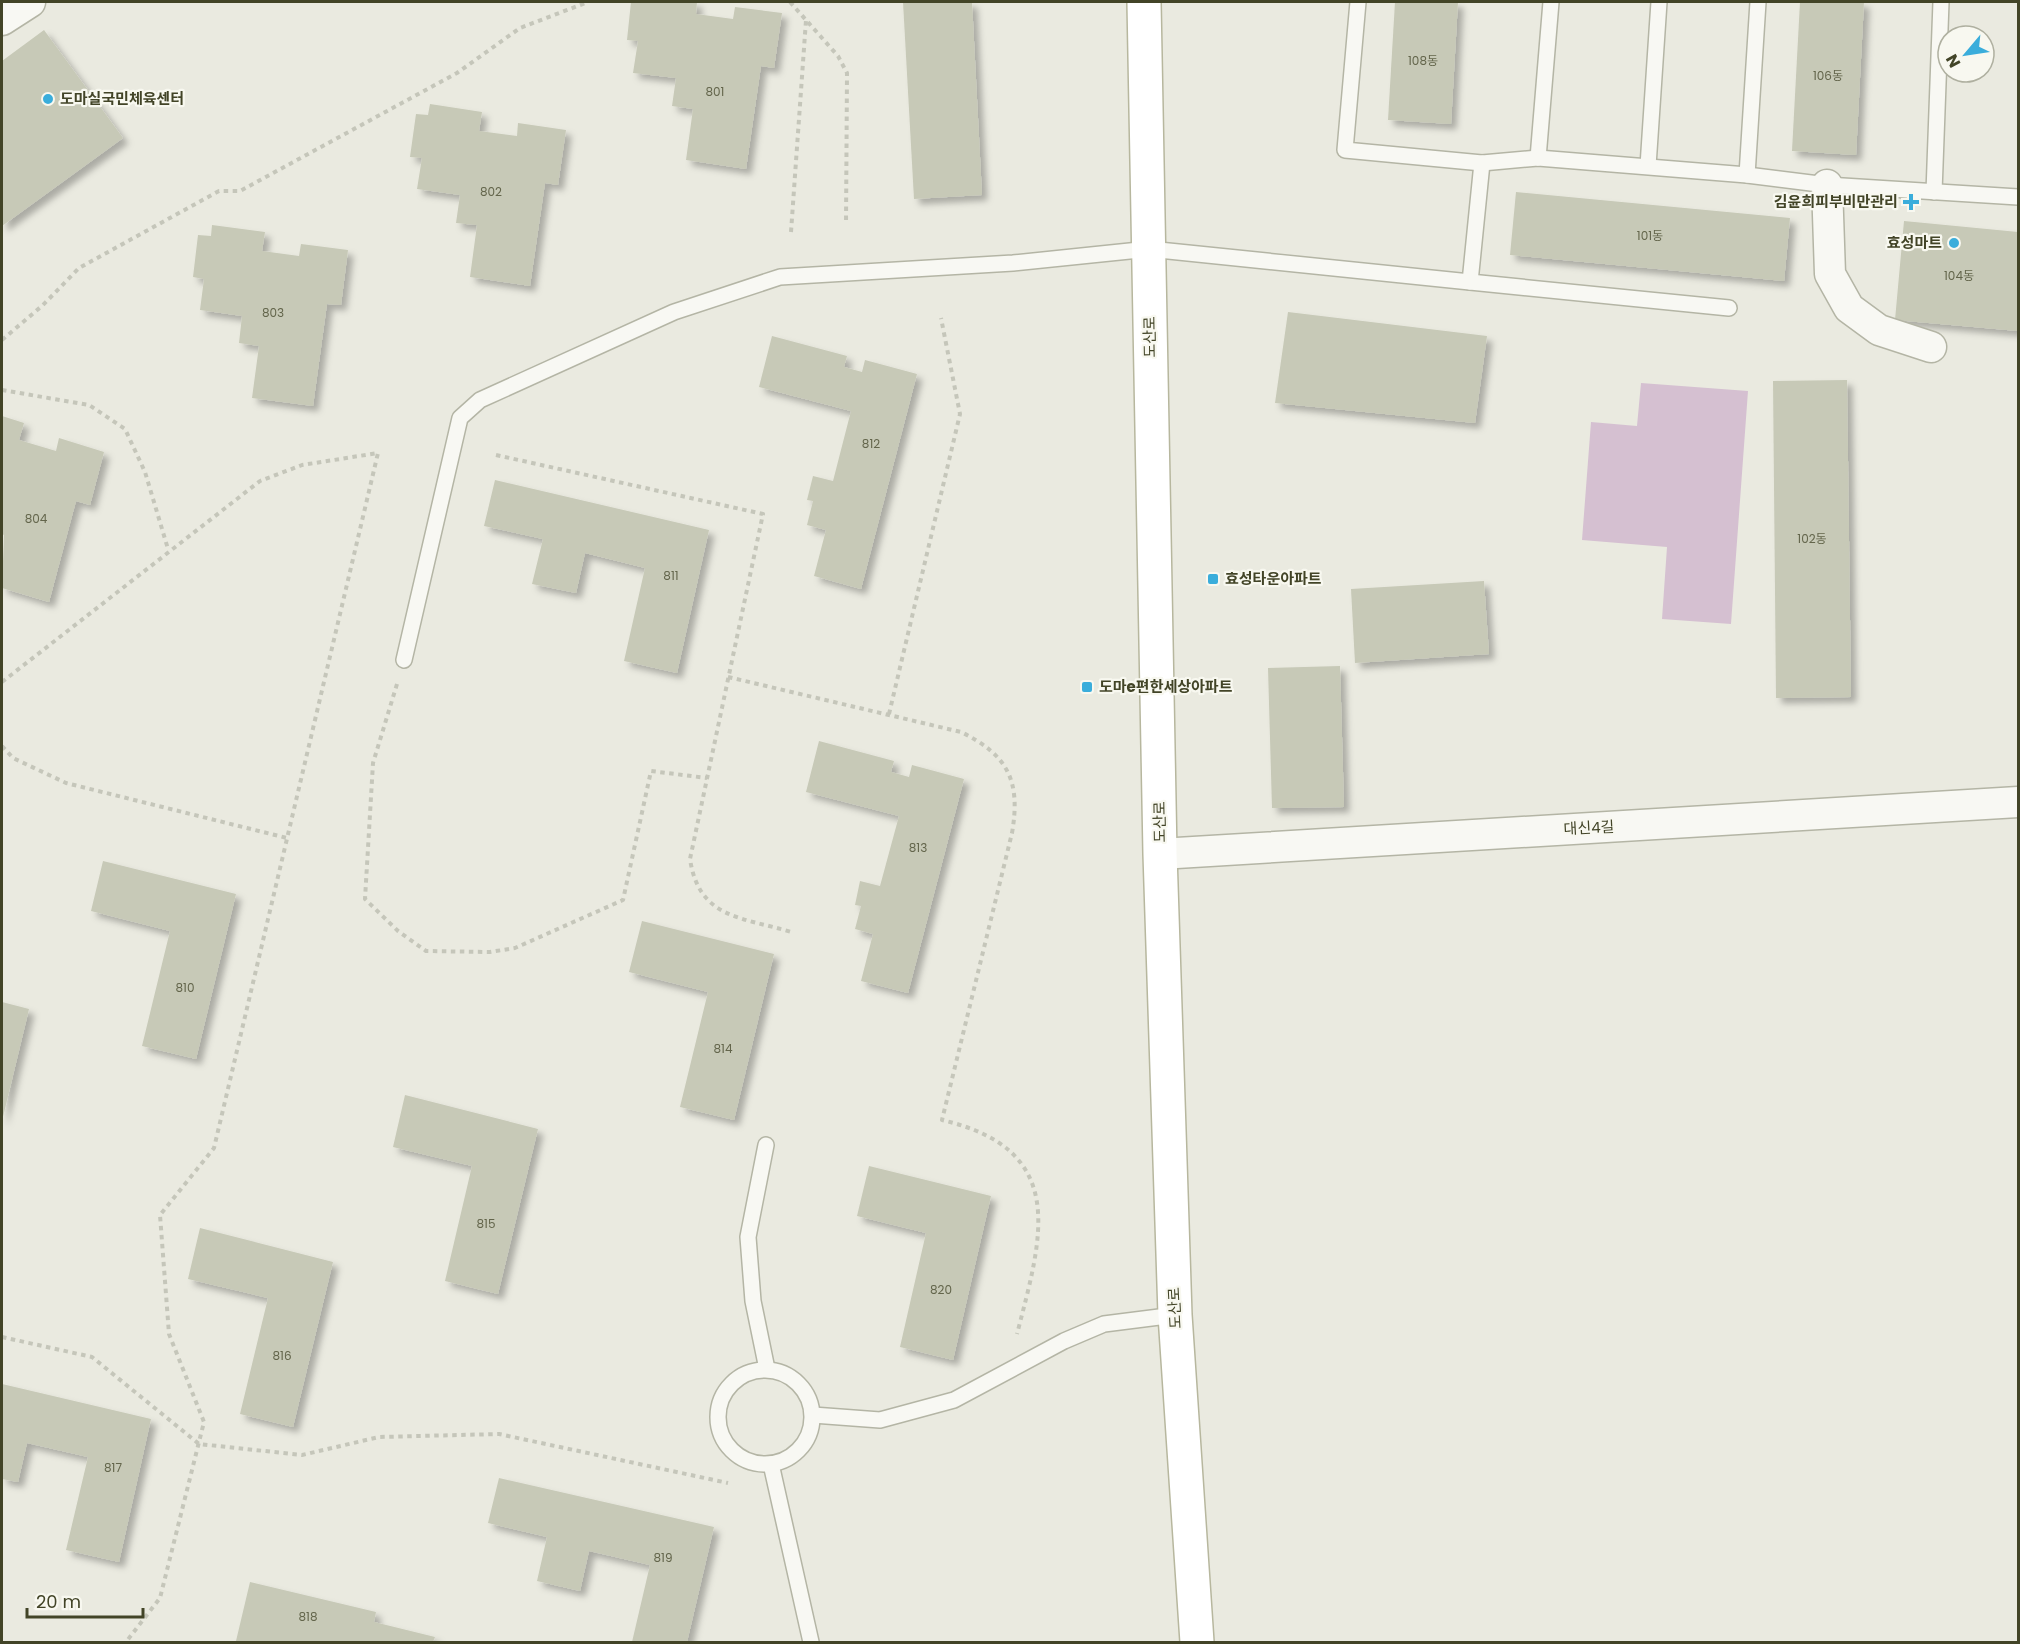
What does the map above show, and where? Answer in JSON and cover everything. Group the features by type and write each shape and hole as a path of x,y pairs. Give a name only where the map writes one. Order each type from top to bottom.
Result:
{"main road":[{"name":"도산로","path":"1144,2 1160,854 1175,1315 1197,1642"}],"street":[{"path":"2,20 30,2"},
{"path":"1827,185 1830,274 1849,308 1879,330 1931,347"},
{"name":"대신4길","path":"1160,854 2019,801"}],"lane":[{"path":"1358,2 1345,150 1482,163 1538,158 1747,175 1827,185 2019,197"},
{"path":"1538,158 1551,2"},
{"path":"1648,166 1659,2"},
{"path":"1747,175 1758,2"},
{"path":"1934,192 1941,2"},
{"path":"1470,282 1482,163"},
{"path":"404,660 460,418 480,400 674,312 780,277 1012,263 1149,249 1729,308"},
{"path":"766,1145 748,1237 753,1301 767,1369"},
{"path":"813,1415 880,1420 954,1400 1064,1341 1104,1324 1175,1315"},
{"path":"767,1369 783,1372 796,1380 806,1392 813,1415 808,1438 799,1451 786,1460 771,1464 755,1463 729,1448 721,1434 717,1418 720,1402 726,1389 738,1378 751,1371 767,1369"},
{"path":"771,1464 811,1642"}],"path":[{"path":"2,340 43,305 79,268 219,191 240,191 458,73 520,28 588,2"},
{"path":"790,2 838,56 847,73 846,224"},
{"path":"791,232 806,20"},
{"path":"889,714 960,414 941,318"},
{"path":"2,390 89,405 125,429 145,472 168,550"},
{"path":"2,682 168,550 260,481 302,465 378,453 214,1148 160,1215 169,1334 204,1422 160,1598 126,1642"},
{"path":"496,455 763,514 690,859 693,879 703,897 716,910 791,932"},
{"path":"404,660 373,763 365,899 398,931 426,951 490,952 515,948 623,900 651,771 707,778"},
{"path":"728,677 961,732 986,744 1000,760 1012,780 1017,806 942,1120 973,1127 996,1140 1016,1156 1037,1200 1040,1226 1035,1265 1016,1338"},
{"path":"2,746 13,758 66,783 287,838"},
{"path":"2,1337 92,1357 199,1443 302,1455 379,1437 499,1434 728,1483"}],"shaded area":[{"path":"1641,383 1748,391 1731,624 1662,619 1667,547 1582,540 1591,422 1637,426"}],"building":[{"path":"631,2 697,2 696,14 733,19 735,7 782,13 774,68 761,66 746,169 686,160 693,109 672,106 676,78 633,73 638,41 627,40"},
{"path":"903,2 972,2 982,195 914,199"},
{"path":"1395,2 1458,2 1451,124 1388,120"},
{"path":"1800,2 1864,2 1856,155 1792,151"},
{"name":"도마실국민체육센터","path":"44,30 123,138 2,226 2,61"},
{"path":"430,104 482,112 479,131 517,136 518,123 566,130 558,185 545,183 530,286 470,277 477,225 456,223 460,195 417,189 422,158 410,157 416,114 428,115"},
{"path":"1516,192 1790,218 1784,281 1510,255"},
{"path":"1904,221 2018,232 2018,331 1895,320"},
{"path":"212,225 265,232 262,251 299,256 301,244 348,250 341,305 327,304 313,406 252,398 259,346 239,343 242,316 200,310 204,279 193,277 198,235 211,236"},
{"path":"1288,312 1487,336 1475,423 1275,403"},
{"path":"772,336 847,356 844,367 862,372 865,360 917,374 861,589 814,576 826,530 807,525 813,501 807,500 813,476 833,481 851,411 759,387"},
{"path":"1847,380 1851,697 1776,698 1773,381"},
{"path":"2,416 24,423 19,440 56,451 59,438 104,452 90,505 76,501 49,602 2,588 4,535 2,534"},
{"path":"495,480 709,530 677,673 624,661 645,568 585,553 576,593 532,584 543,539 484,526"},
{"path":"1484,581 1489,654 1355,663 1351,589"},
{"path":"1340,666 1344,807 1272,808 1268,668"},
{"path":"819,741 894,761 891,772 909,777 912,765 964,779 908,993 861,981 873,934 855,929 861,906 855,905 860,881 880,886 899,816 806,792"},
{"path":"103,861 236,894 196,1059 142,1046 170,931 91,911"},
{"path":"642,921 774,954 734,1120 680,1107 708,992 629,972"},
{"path":"2,1002 29,1009 2,1121"},
{"path":"405,1095 538,1129 498,1294 445,1281 472,1166 393,1147"},
{"path":"869,1166 991,1196 953,1360 900,1347 926,1233 857,1216"},
{"path":"200,1228 333,1262 293,1427 240,1414 268,1298 188,1279"},
{"path":"2,1384 151,1419 119,1562 66,1550 88,1457 27,1443 18,1482 2,1479"},
{"path":"499,1478 714,1527 687,1642 632,1642 650,1565 589,1551 580,1591 537,1581 547,1537 488,1523"},
{"path":"250,1582 376,1612 374,1622 435,1637 433,1642 236,1641"}],"place":[{"name":"도마실국민체육센터","path":"48,99"},
{"name":"김윤희피부비만관리","path":"1911,202"},
{"name":"효성마트","path":"1954,243"},
{"name":"효성타운아파트","path":"1213,579"},
{"name":"도마e편한세상아파트","path":"1087,687"}]}
